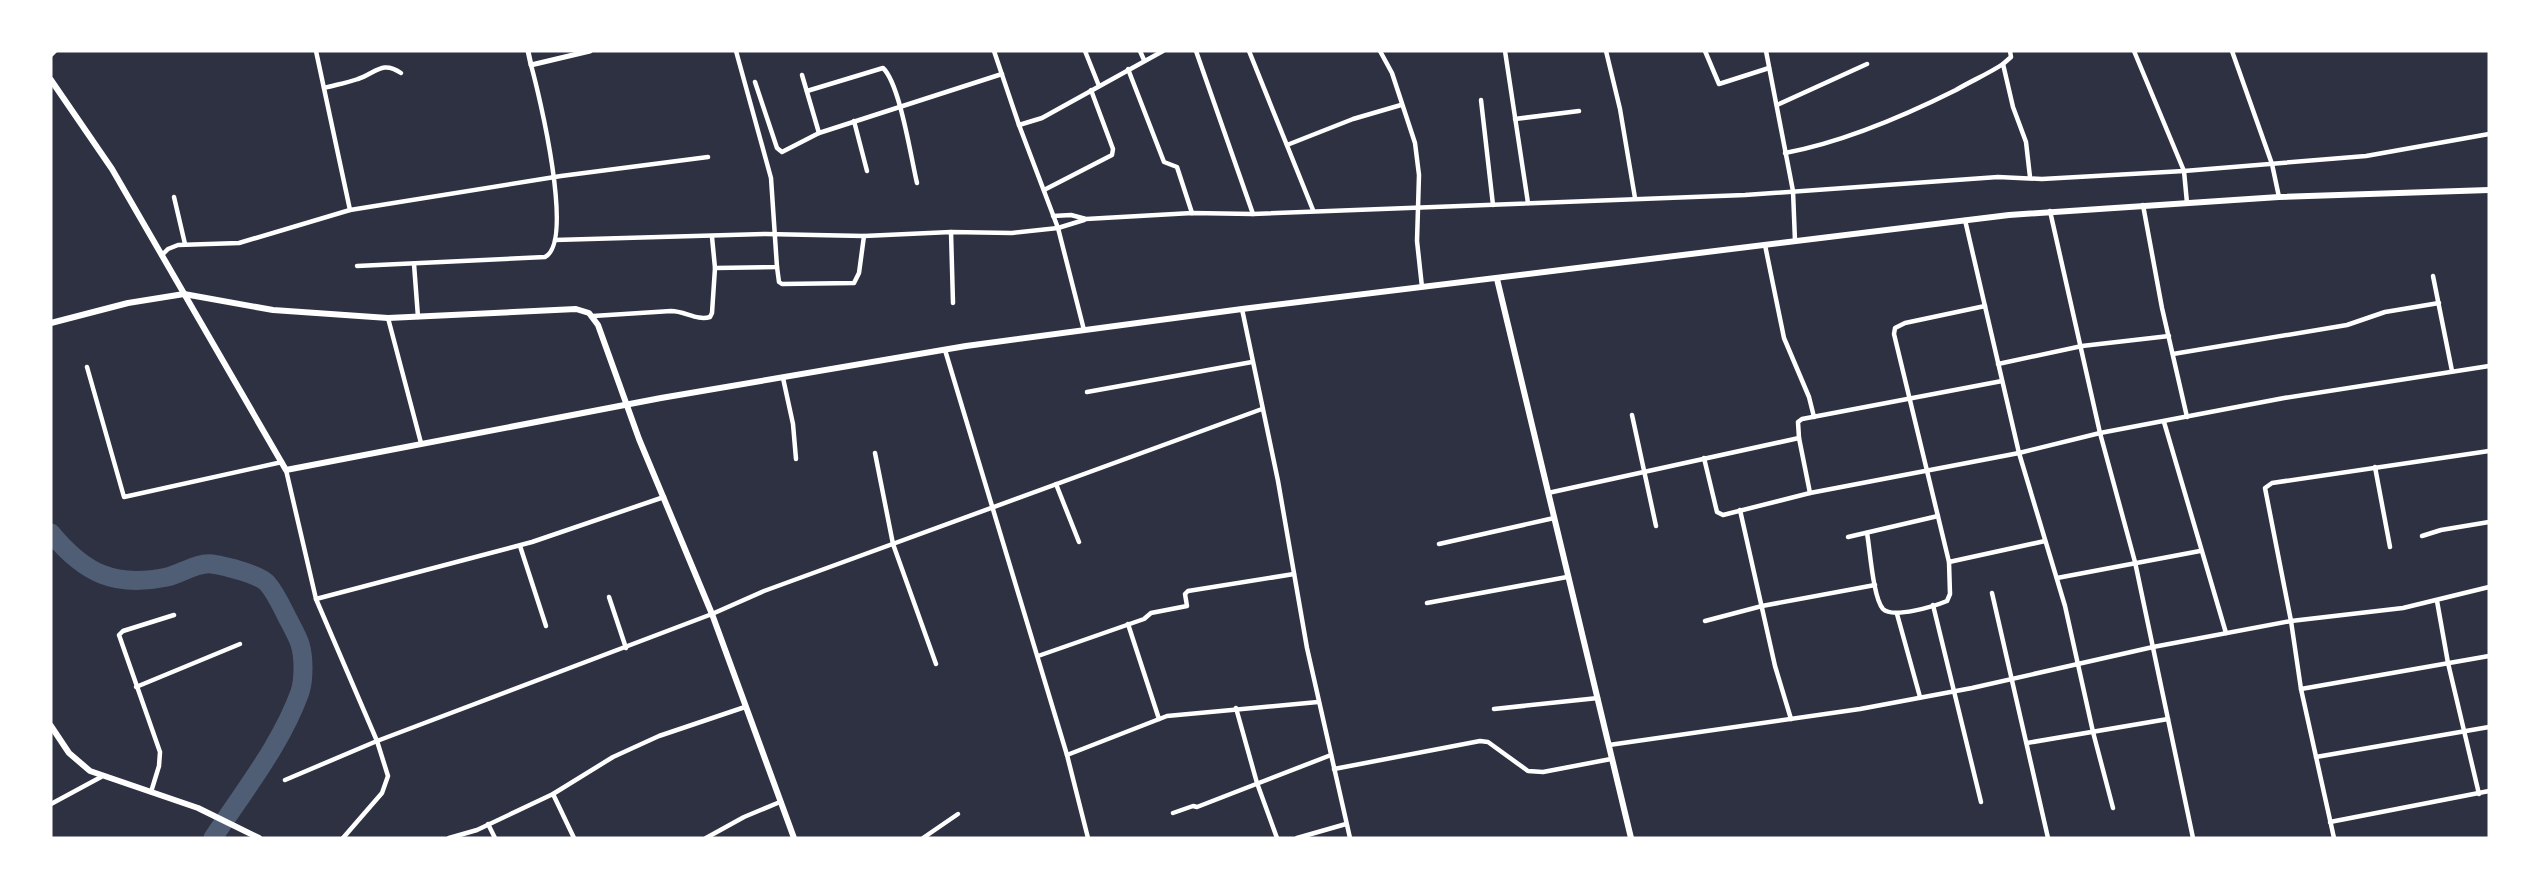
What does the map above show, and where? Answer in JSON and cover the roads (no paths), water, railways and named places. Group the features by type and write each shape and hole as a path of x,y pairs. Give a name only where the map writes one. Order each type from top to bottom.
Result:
{"main road":[{"path":"51,80 112,169 286,470 783,377 945,350 1242,309 1965,219 2279,197 2489,190"},
{"path":"1497,279 1631,838"},
{"path":"51,323 128,303 184,294 273,310 388,318 566,309 584,310 593,316 626,405 712,614 794,838"},
{"path":"51,726 76,761 101,777 198,808 258,838"}],"street":[{"path":"51,55 55,51"},
{"path":"316,51 350,210"},
{"path":"357,267 545,257 552,251 555,240 554,177 548,131 528,51"},
{"path":"531,65 590,51"},
{"path":"736,51 772,183 779,282 853,283 859,273 864,236"},
{"path":"994,51 1058,228 1084,330"},
{"path":"1085,51 1099,86"},
{"path":"1140,51 1144,60"},
{"path":"1019,125 1042,118 1163,51"},
{"path":"1196,51 1253,214"},
{"path":"1249,51 1313,210"},
{"path":"1380,51 1392,73 1415,143 1419,176 1417,241 1422,288"},
{"path":"1505,51 1528,203"},
{"path":"1606,51 1620,109 1635,198"},
{"path":"1705,51 1719,84 1769,68"},
{"path":"1766,51 1793,191 1795,241"},
{"path":"1785,153 1847,136 1928,104 2003,64 2011,57 2010,51"},
{"path":"2134,51 2184,171 2187,203"},
{"path":"2232,51 2272,164 2279,197"},
{"path":"1777,105 1867,64"},
{"path":"2003,64 2013,107 2026,142 2030,177"},
{"path":"324,88 359,79 381,68 391,67 401,73"},
{"path":"807,91 883,68 890,75 917,183"},
{"path":"1128,69 1164,162 1177,167 1192,213"},
{"path":"755,82 778,150 782,152 819,133 1002,74"},
{"path":"802,75 819,133"},
{"path":"1044,190 1112,155 1113,149 1091,90"},
{"path":"1481,100 1493,205"},
{"path":"1287,145 1353,119 1402,104"},
{"path":"1516,119 1579,111"},
{"path":"854,121 867,171"},
{"path":"555,240 775,233 864,236 951,232 1012,233 1058,228 1086,219 1192,213 1253,214 1745,195 1998,177 2073,178 2366,156 2489,134"},
{"path":"163,254 172,247 185,244 239,243 350,210 554,177 708,157"},
{"path":"174,197 185,244"},
{"path":"2143,205 2168,336 2187,416"},
{"path":"2050,211 2100,433 2135,562 2193,838"},
{"path":"1053,216 1071,215 1086,219"},
{"path":"1965,219 2019,453 2065,606 2093,733 2113,808"},
{"path":"951,232 953,303"},
{"path":"593,316 677,311 708,318 712,313 715,268 712,237"},
{"path":"1765,244 1784,338 1809,397 1814,417"},
{"path":"414,264 418,317"},
{"path":"715,268 777,267"},
{"path":"2433,276 2452,371"},
{"path":"2173,354 2347,325 2385,312 2439,303"},
{"path":"1867,533 1875,585 1884,610 1897,614 1949,599 1949,562 1895,340 1895,328 1905,323 1985,306"},
{"path":"1242,309 1278,481 1318,702 1350,838"},
{"path":"388,318 421,443"},
{"path":"1998,364 2082,346 2168,336"},
{"path":"945,350 1038,656 1088,838"},
{"path":"1087,391 1252,362"},
{"path":"1704,458 1717,512 1723,515 1810,494 2019,453 2100,433 2187,416 2489,366"},
{"path":"87,367 124,497 282,462"},
{"path":"783,377 793,424 796,459"},
{"path":"1810,494 1798,422 2002,382"},
{"path":"285,780 377,741 626,648 764,591 1262,409"},
{"path":"1632,415 1657,526"},
{"path":"2164,422 2226,633"},
{"path":"1548,493 1799,438"},
{"path":"2334,838 2301,689 2291,621 2265,488 2272,483 2489,451"},
{"path":"875,453 893,544 936,664"},
{"path":"2375,467 2390,547"},
{"path":"286,470 316,599 377,741 388,776 383,793 343,838"},
{"path":"1056,484 1079,542"},
{"path":"316,599 520,546 665,497"},
{"path":"1740,510 1791,719"},
{"path":"1848,537 1938,516"},
{"path":"1439,544 1553,518"},
{"path":"2422,536 2489,522"},
{"path":"1949,562 2045,541"},
{"path":"520,546 546,626"},
{"path":"2057,578 2200,551"},
{"path":"1038,656 1144,619 1151,613 1186,607 1185,594 1188,591 1294,574"},
{"path":"1427,603 1567,577"},
{"path":"1705,621 1762,606 1875,585"},
{"path":"1609,746 1920,698 2153,647 2291,621 2403,608 2489,587"},
{"path":"1992,593 2048,838"},
{"path":"609,597 626,648"},
{"path":"2437,601 2448,663 2479,794"},
{"path":"1933,605 1980,802"},
{"path":"1897,614 1920,698"},
{"path":"151,792 160,752 119,634 174,615"},
{"path":"1128,624 1159,719"},
{"path":"136,687 240,644"},
{"path":"2301,689 2489,656"},
{"path":"1494,709 1599,698"},
{"path":"1067,755 1159,719 1236,708 1318,702"},
{"path":"449,838 465,835 553,794 613,757 659,736 745,707"},
{"path":"1236,708 1257,783 1277,838"},
{"path":"2027,743 2168,719"},
{"path":"2316,757 2489,727"},
{"path":"1335,769 1480,741 1488,742 1528,771 1543,772 1611,759"},
{"path":"1173,813 1197,807 1331,755"},
{"path":"51,804 101,777"},
{"path":"2330,822 2489,791"},
{"path":"553,794 574,838"},
{"path":"706,838 744,817 780,802"},
{"path":"923,838 958,814"},
{"path":"488,824 495,838"},
{"path":"1297,838 1346,824"}],"waterway":[{"path":"51,533 76,558 102,574 131,580 148,580 212,564 263,580 280,603 301,649 303,675 300,692 283,731 213,838"}]}
